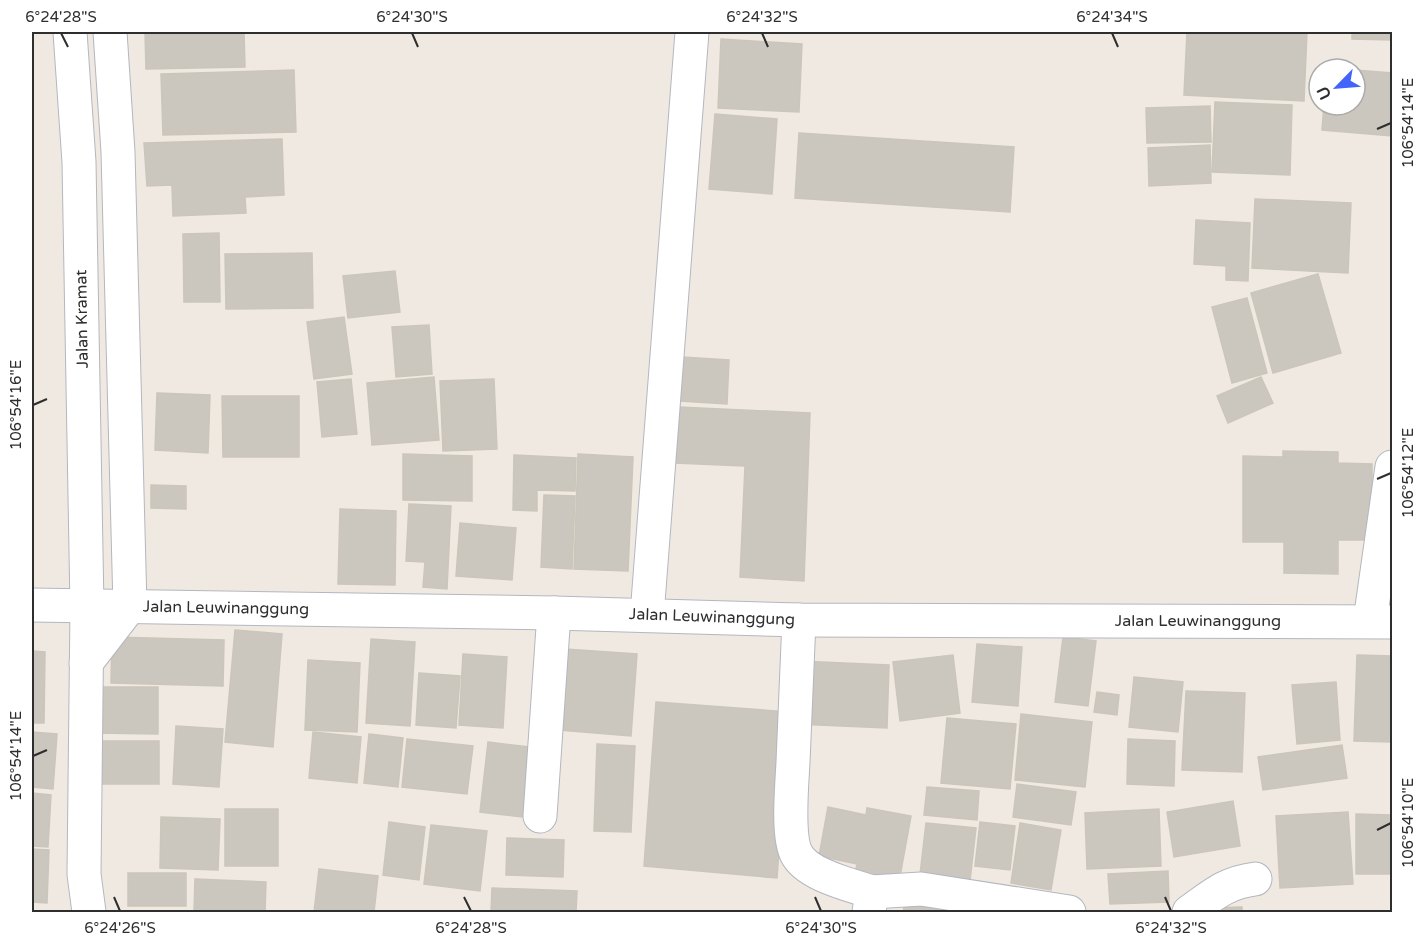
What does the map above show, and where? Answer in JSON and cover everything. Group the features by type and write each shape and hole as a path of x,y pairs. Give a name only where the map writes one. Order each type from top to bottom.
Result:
{"main road":[{"name":"Jalan Kramat","path":"70,32 80,162 87,607 84,874 88,912"},
{"path":"86,663 130,606 118,152 110,32"},
{"path":"647,615 692,32"},
{"path":"1381,621 1392,467"},
{"name":"Jalan Leuwinanggung","path":"32,605 554,613 799,620 1381,621"},
{"path":"540,816 554,613"},
{"path":"799,620 791,795 792,840 796,854 805,864 870,902 921,889 1070,912"},
{"path":"1189,912 1222,889 1255,879"}],"building":[{"path":"145,32 244,32 245,67 146,69"},
{"path":"1187,32 1307,32 1304,101 1184,95"},
{"path":"1352,32 1392,32 1392,40 1352,39"},
{"path":"721,39 802,44 799,112 718,108"},
{"path":"294,70 296,132 163,135 161,74"},
{"path":"1367,71 1392,73 1392,136 1322,130 1323,117 1367,117"},
{"path":"1215,102 1292,105 1290,175 1212,172"},
{"path":"1210,106 1211,142 1147,143 1146,108"},
{"path":"715,114 777,119 772,194 709,189"},
{"path":"799,133 1014,147 1010,212 795,198"},
{"path":"282,139 284,195 245,197 246,213 173,216 172,185 147,186 144,143"},
{"path":"1210,145 1211,183 1149,186 1148,148"},
{"path":"1255,199 1351,203 1348,273 1252,268"},
{"path":"1196,220 1250,223 1248,281 1226,280 1226,266 1194,264"},
{"path":"219,233 220,302 184,302 183,234"},
{"path":"312,253 313,308 226,309 225,254"},
{"path":"395,271 400,312 348,318 343,276"},
{"path":"1318,274 1341,353 1273,373 1251,293"},
{"path":"1247,298 1267,373 1232,383 1212,307"},
{"path":"344,317 352,374 314,379 307,322"},
{"path":"429,325 432,374 396,377 392,327"},
{"path":"682,357 729,360 727,404 680,401"},
{"path":"434,377 439,440 372,445 367,383"},
{"path":"1261,377 1273,403 1228,423 1217,396"},
{"path":"351,379 357,434 322,437 317,382"},
{"path":"494,379 497,449 443,451 440,381"},
{"path":"157,393 210,395 208,453 155,450"},
{"path":"222,396 299,396 299,457 223,457"},
{"path":"678,407 810,413 804,581 740,577 745,466 675,463"},
{"path":"1283,451 1338,452 1338,463 1372,464 1372,540 1338,540 1338,574 1284,573 1284,542 1243,542 1243,456 1283,457"},
{"path":"403,454 472,456 472,501 403,500"},
{"path":"578,454 633,457 628,571 574,569"},
{"path":"514,455 576,458 575,491 537,490 537,511 513,510"},
{"path":"151,485 186,486 186,509 151,508"},
{"path":"544,495 575,496 572,569 541,567"},
{"path":"409,504 451,506 447,589 423,587 425,562 406,561"},
{"path":"340,509 396,511 395,585 338,584"},
{"path":"460,523 516,528 512,580 456,576"},
{"path":"235,630 282,634 273,747 225,742"},
{"path":"112,637 224,640 223,686 111,683"},
{"path":"1063,637 1096,641 1088,706 1055,702"},
{"path":"371,639 415,642 410,726 366,723"},
{"path":"977,644 1022,647 1018,706 972,702"},
{"path":"565,649 637,654 631,736 559,730"},
{"path":"32,651 45,652 44,723 32,723"},
{"path":"463,654 507,657 503,728 459,725"},
{"path":"953,655 960,713 900,721 893,662"},
{"path":"1357,655 1392,656 1392,742 1354,741"},
{"path":"308,660 360,663 357,732 305,730"},
{"path":"798,661 889,665 887,728 796,724"},
{"path":"419,673 460,676 456,728 416,725"},
{"path":"1134,677 1183,682 1178,732 1129,727"},
{"path":"1336,682 1340,740 1297,744 1292,685"},
{"path":"98,687 158,687 158,734 97,733"},
{"path":"1186,691 1245,693 1242,772 1182,770"},
{"path":"1097,692 1119,695 1117,715 1094,712"},
{"path":"656,702 789,712 777,878 644,866"},
{"path":"1021,714 1092,722 1085,787 1015,780"},
{"path":"947,718 1016,724 1010,789 941,783"},
{"path":"176,726 223,729 219,787 173,784"},
{"path":"32,732 57,734 53,789 32,787"},
{"path":"313,732 361,737 357,783 309,778"},
{"path":"369,734 403,738 398,787 364,783"},
{"path":"407,739 473,746 467,794 402,787"},
{"path":"1128,739 1175,741 1174,786 1127,784"},
{"path":"95,741 159,741 159,784 96,784"},
{"path":"488,742 529,747 522,817 480,812"},
{"path":"597,744 635,746 631,832 594,831"},
{"path":"1342,745 1347,778 1263,790 1258,757"},
{"path":"1017,784 1076,792 1071,825 1013,817"},
{"path":"927,787 979,791 977,820 924,815"},
{"path":"32,793 51,795 48,847 32,846"},
{"path":"1233,801 1240,846 1174,857 1167,812"},
{"path":"828,807 866,815 867,808 911,816 899,882 855,874 857,864 819,856"},
{"path":"225,809 278,809 278,866 225,866"},
{"path":"1159,809 1161,866 1087,869 1085,813"},
{"path":"1348,812 1353,884 1280,888 1276,816"},
{"path":"1356,814 1391,815 1391,874 1356,874"},
{"path":"161,817 220,819 218,870 160,868"},
{"path":"389,822 425,827 419,880 383,875"},
{"path":"980,822 1015,826 1010,870 975,866"},
{"path":"926,823 976,828 969,889 919,883"},
{"path":"1020,823 1061,830 1051,890 1011,883"},
{"path":"431,825 487,831 480,891 424,884"},
{"path":"507,838 564,840 563,877 506,875"},
{"path":"32,849 49,850 47,903 32,902"},
{"path":"319,869 378,876 374,912 314,912"},
{"path":"1168,871 1169,902 1110,904 1108,874"},
{"path":"128,873 186,873 186,906 128,906"},
{"path":"195,879 266,882 265,912 194,912"},
{"path":"492,888 577,891 576,912 491,912"},
{"path":"906,898 945,906 944,912 903,912"},
{"path":"1242,907 1242,912 1204,912 1204,908"}]}
